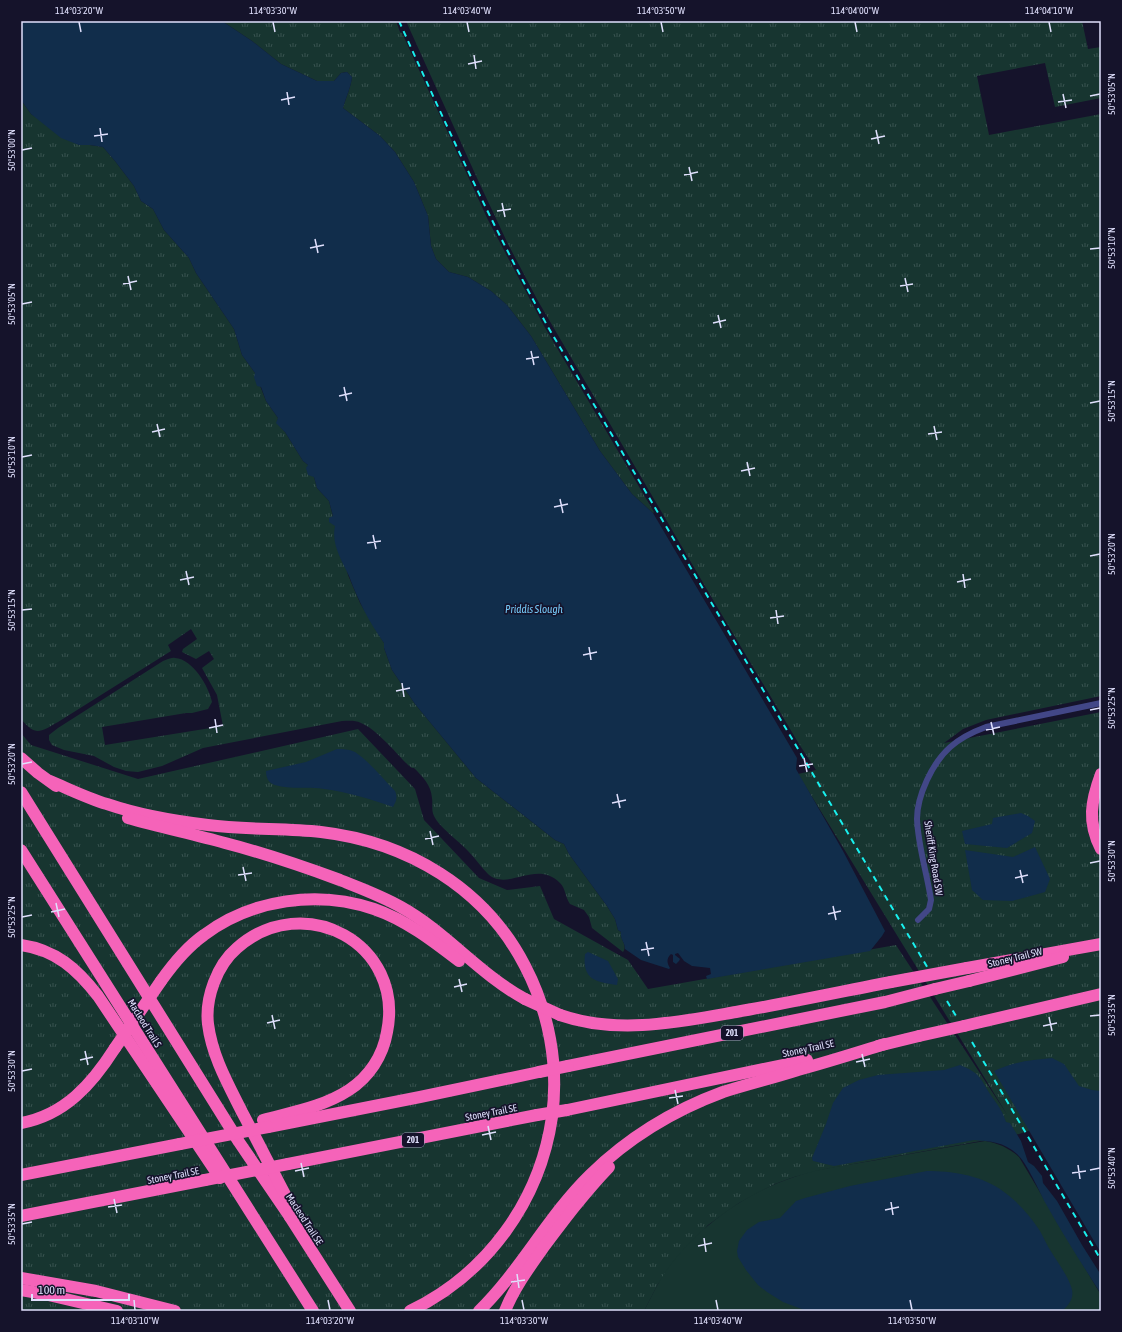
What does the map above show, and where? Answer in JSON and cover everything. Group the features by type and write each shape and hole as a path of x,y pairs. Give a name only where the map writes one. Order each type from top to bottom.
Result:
{"highway":[{"path":"21,758 50,781 78,798 112,813 270,856 329,876 387,900 421,920 487,975 521,997"},
{"path":"1101,774 1094,792 1091,813 1095,838 1101,849"},
{"path":"50,781 106,804 164,818 224,827 324,833 351,837 380,845 417,860 452,881 484,909 511,942 536,988 546,1018 551,1042 554,1071 553,1100 550,1125 544,1153 535,1180 524,1203 510,1225 492,1248 475,1266 450,1287 434,1298 410,1311"},
{"name":"Macleod Trail S","path":"21,792 238,1142"},
{"name":"Macleod Trail S","path":"21,850 248,1209"},
{"path":"21,1123 36,1120 68,1102 96,1076 161,981 192,945 204,935 248,911 268,904 292,900 323,899 375,909 420,931 484,979 502,989 560,1015 585,1022 615,1025 676,1022 1101,944"},
{"path":"265,1123 330,1101 350,1090 371,1070 380,1056 386,1040 390,1007 387,989 375,964 363,950 350,939 327,927 310,923 277,925 262,930 247,939 232,952 223,965 215,980 208,1002 208,1023 212,1047 220,1068 289,1202 290,1217"},
{"path":"21,945 30,946 52,954 77,970 98,996 208,1162 230,1191 248,1209 313,1311"},
{"name":"Stoney Trail SW","path":"265,1123 420,1097 896,999 1101,948"},
{"name":"Stoney Trail SE","path":"21,1216 568,1110 886,1044 1101,994"},
{"path":"479,1311 508,1277 576,1189 605,1161 621,1148 651,1128 683,1110 722,1093 886,1044"},
{"name":"201","path":"21,1175 180,1144 265,1123"},
{"path":"504,1311 524,1276 551,1237 620,1155 651,1128"},
{"name":"Macleod Trail SE","path":"238,1142 290,1217 350,1311"},
{"path":"21,1278 91,1290 175,1311"},
{"path":"21,1290 117,1311"}],"street":[{"name":"Sheriff King Road SW","path":"918,920 929,909 931,900 918,826 918,805 920,796 936,762 945,751 956,741 970,733 986,727 1101,702"}],"green space":[{"path":"222,21 396,21 488,220 544,326 654,512 653,513 632,494 600,451 531,336 507,305 491,291 468,277 449,272 436,259 431,246 428,216 414,182 395,152 380,136 343,108 352,77 347,72 341,73 334,81 317,81 281,64 252,41"},
{"path":"406,21 1082,21 1088,49 1101,47 1101,98 1055,107 1045,63 977,76 989,135 1101,114 1101,696 986,720 963,729 944,743 1101,712 1101,1106 1019,1134 826,1169 794,1177 775,1184 739,1203 708,1225 658,1284 644,1311 21,1311 21,733 31,745 138,779 358,729 415,789 424,820 479,878 507,890 540,886 554,919 628,960 648,989 896,945 1008,1116 798,774 816,770 719,610 538,301 508,244"},
{"path":"21,100 31,114 79,145 103,147 134,186 141,201 153,209 164,230 189,258 196,273 234,329 242,355 255,373 266,401 278,418 277,423 285,432 303,461 308,465 314,477 317,488 329,501 348,575 360,603 384,643 384,648 392,670 415,704 476,778 555,840 564,844 569,854 615,919 618,930 621,932 625,947 623,952 592,928 589,917 584,910 570,904 562,885 551,876 532,874 504,880 496,879 488,874 434,816 430,789 423,778 373,730 359,722 342,721 203,748 162,766 138,772 126,771 114,767 94,756 64,750 52,745 49,740 49,735 58,728 163,661 172,658 188,663 194,668 204,682 212,702 208,709 192,713 102,727 105,745 223,726 217,695 202,668 214,659 209,651 196,659 182,652 183,649 197,639 191,629 168,645 171,651 47,728 38,731 35,730 26,725 21,719"},
{"path":"985,1141 1003,1146 1019,1157 1101,1295 1101,1311 644,1311 666,1271 678,1255 692,1241 722,1214 775,1184 814,1171"}],"water":[{"name":"Priddis Slough","path":"21,21 222,21 252,41 281,64 317,81 334,81 341,73 347,72 352,77 343,108 380,136 395,152 414,182 428,216 431,246 436,259 449,272 468,277 491,291 507,305 531,336 600,451 632,494 653,513 797,758 796,769 843,851 885,931 870,951 707,979 706,976 711,974 710,968 692,966 684,961 678,953 675,955 680,959 676,964 673,962 673,955 671,954 668,958 669,969 641,960 625,949 621,932 618,930 615,919 569,854 564,844 555,840 476,778 415,704 392,670 384,648 384,643 364,611 338,552 334,533 335,526 329,522 329,518 333,516 329,501 317,488 314,477 308,475 306,468 308,465 303,461 285,432 276,423 278,418 266,401 261,387 257,386 254,377 255,373 242,355 234,329 196,273 189,258 164,230 153,209 141,201 134,186 103,147 79,145 61,138 31,114 21,100"},
{"path":"337,749 355,752 376,771 395,791 396,799 393,807 359,796 333,790 281,786 273,784 267,778 266,771 306,762"},
{"path":"1021,813 1035,821 1032,833 1007,848 965,844 962,831 992,824 993,818"},
{"path":"1035,847 1050,879 1045,892 1012,901 983,900 972,890 965,850 1013,857"},
{"path":"588,952 608,961 618,979 617,985 597,981 588,974 585,963 585,954"},
{"path":"1052,1058 1064,1064 1079,1086 1101,1091 1101,1253 994,1071 1015,1063"},
{"path":"960,1065 977,1074 1000,1109 1006,1122 1010,1123 1021,1141 1028,1162 1034,1166 1042,1176 1043,1183 1057,1201 1101,1275 1101,1294 1059,1227 1025,1164 1017,1154 1007,1147 991,1142 974,1140 834,1166 813,1161 812,1158 833,1103 843,1088 859,1080 878,1075 944,1070"},
{"path":"927,1171 955,1173 983,1180 1006,1193 1017,1203 1040,1231 1069,1281 1072,1296 1070,1302 1062,1311 807,1311 783,1302 758,1285 738,1257 737,1251 739,1241 747,1230 759,1222 780,1218 796,1201 850,1186"}],"railway":[{"path":"399,21 489,214 548,327 929,970"},
{"path":"947,1001 956,1016"},
{"path":"972,1042 1101,1260"}]}
